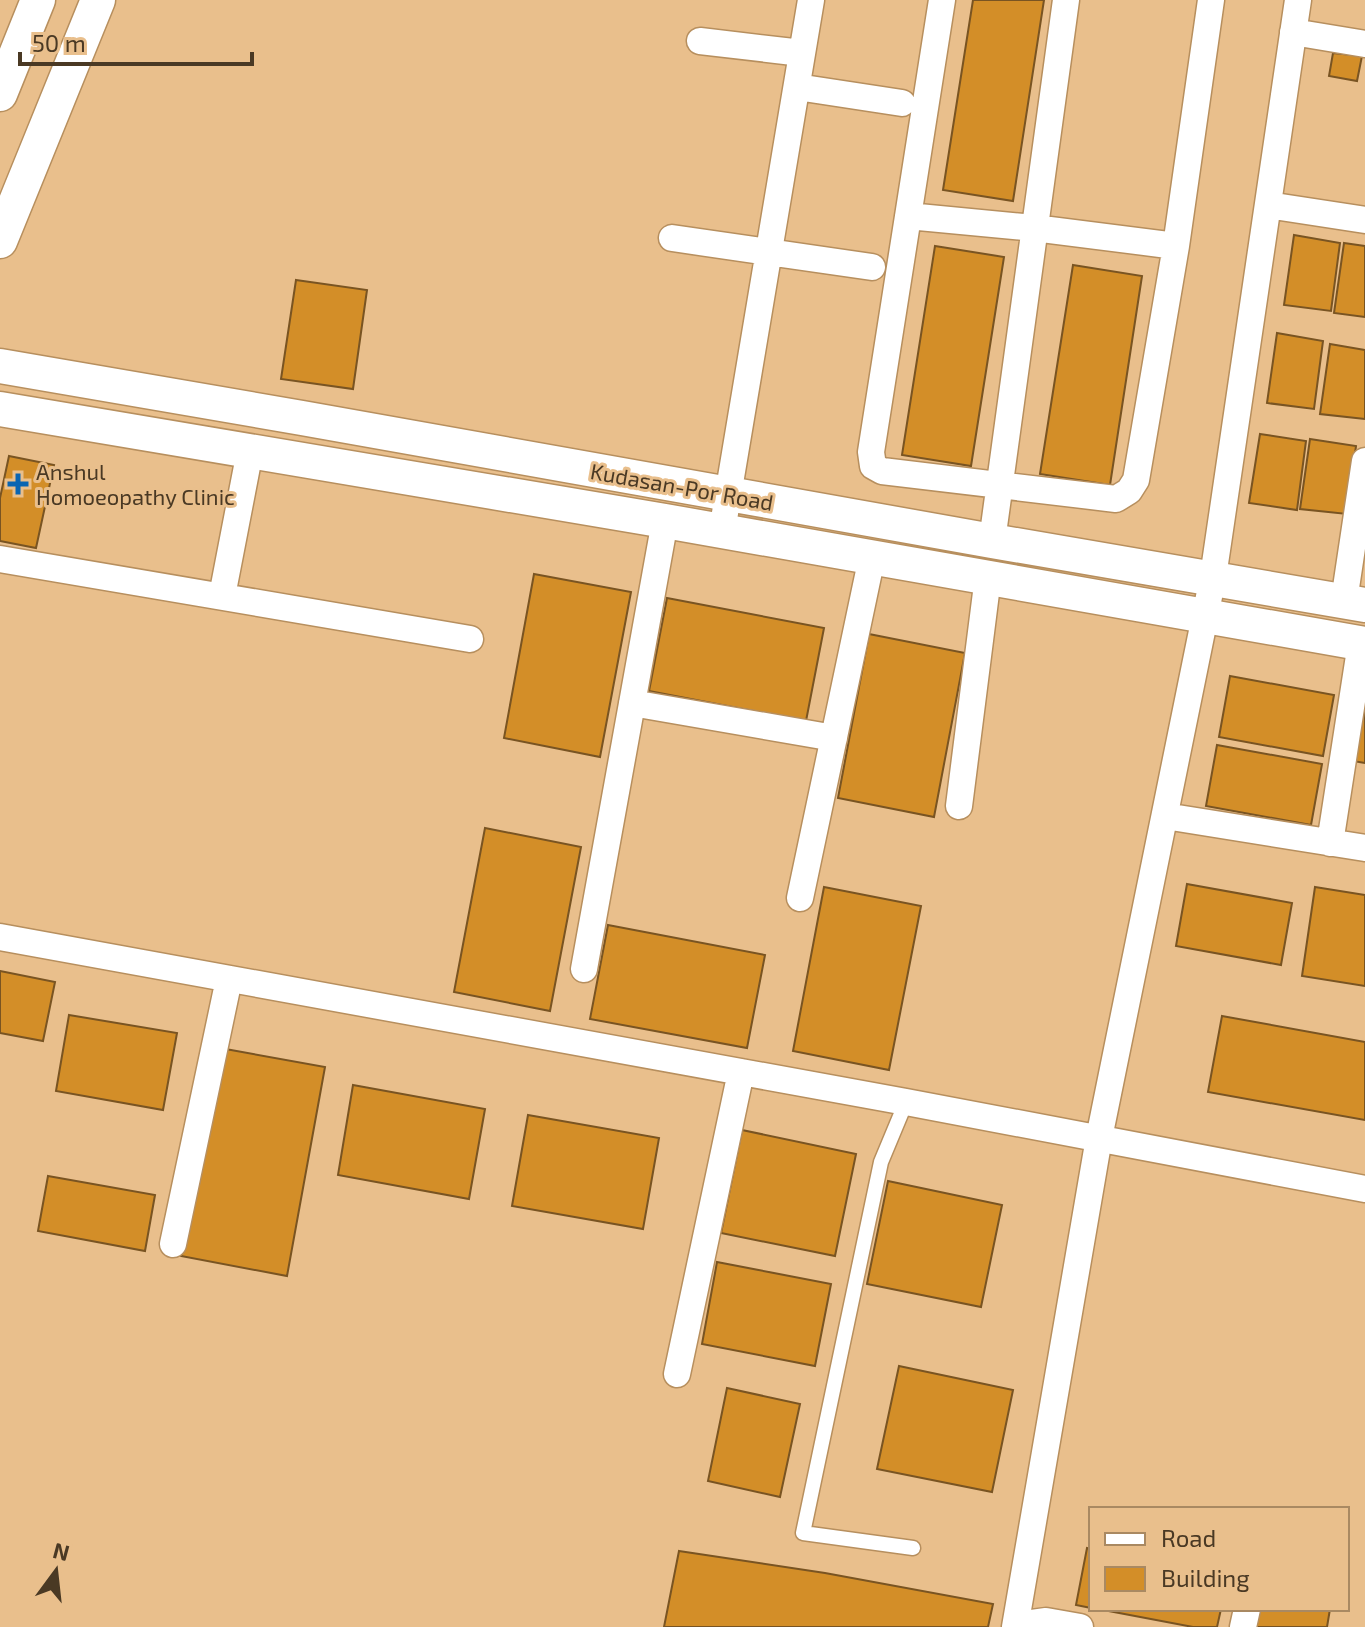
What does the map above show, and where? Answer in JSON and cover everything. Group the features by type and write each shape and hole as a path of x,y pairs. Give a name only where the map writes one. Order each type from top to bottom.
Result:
{"street":[{"path":"0,94 38,0"},
{"path":"0,241 98,0"},
{"path":"722,531 811,0"},
{"path":"942,0 871,452 873,466 882,471 1116,499 1129,491 1136,480 1176,246 1211,0"},
{"path":"992,541 1066,0"},
{"path":"1080,1627 1046,1621 1015,1626 1099,1138 1213,577 1298,0"},
{"path":"1293,32 1365,44"},
{"path":"700,41 802,53"},
{"path":"797,87 902,103"},
{"path":"1268,205 1365,220"},
{"path":"908,216 1176,246"},
{"path":"672,238 872,267"},
{"name":"Kudasan-Por Road","path":"0,366 1354,603"},
{"name":"Kudasan-Por Road","path":"0,409 1363,643"},
{"path":"222,596 250,451"},
{"path":"1354,603 1365,461"},
{"path":"584,969 665,521"},
{"path":"800,898 872,557"},
{"path":"0,559 470,639"},
{"path":"959,806 988,577"},
{"path":"1330,843 1354,777 1363,643"},
{"path":"632,703 834,738"},
{"path":"1165,816 1365,848"},
{"path":"0,937 1365,1189"},
{"path":"173,1244 229,979"},
{"path":"677,1374 741,1072"}],"lane":[{"path":"906,1102 881,1162 803,1533 913,1548"}],"building":[{"path":"973,0 1044,0 1013,201 943,190"},
{"path":"1333,53 1362,56 1357,81 1329,76"},
{"path":"1294,235 1340,243 1331,311 1284,305"},
{"path":"1344,243 1365,246 1365,317 1334,313"},
{"path":"935,246 1004,257 971,466 902,455"},
{"path":"1073,265 1142,276 1110,485 1040,474"},
{"path":"296,280 367,290 353,389 281,379"},
{"path":"1277,333 1323,341 1314,409 1267,403"},
{"path":"1330,344 1365,350 1365,419 1320,414"},
{"path":"1260,434 1306,441 1297,510 1249,503"},
{"path":"1310,439 1356,446 1347,514 1300,509"},
{"path":"9,456 54,465 36,548 0,541 0,498"},
{"path":"534,574 631,592 600,757 504,738"},
{"path":"667,598 824,628 806,721 649,691"},
{"path":"869,634 965,653 934,817 838,798"},
{"path":"1230,676 1334,695 1323,756 1219,737"},
{"path":"1365,700 1365,763 1353,761"},
{"path":"1217,745 1322,764 1311,825 1206,806"},
{"path":"485,828 581,847 550,1011 454,992"},
{"path":"1187,884 1292,903 1281,965 1176,946"},
{"path":"824,887 921,906 889,1070 793,1051"},
{"path":"1315,887 1365,895 1365,986 1302,976"},
{"path":"608,925 765,955 747,1048 590,1019"},
{"path":"0,971 55,982 43,1041 0,1033"},
{"path":"69,1015 177,1033 163,1110 56,1091"},
{"path":"1222,1016 1365,1042 1365,1120 1208,1092"},
{"path":"220,1048 325,1067 287,1276 181,1256"},
{"path":"353,1085 485,1109 469,1199 338,1175"},
{"path":"528,1115 659,1138 643,1229 512,1206"},
{"path":"742,1130 856,1154 835,1256 721,1233"},
{"path":"48,1176 155,1195 145,1251 38,1231"},
{"path":"888,1181 1002,1205 981,1307 867,1284"},
{"path":"717,1262 831,1284 815,1366 702,1344"},
{"path":"899,1366 1013,1390 992,1492 877,1469"},
{"path":"727,1388 800,1404 780,1497 708,1481"},
{"path":"1087,1548 1089,1608 1076,1605"},
{"path":"679,1551 825,1573 993,1604 988,1627 664,1627"},
{"path":"1109,1611 1221,1611 1217,1627 1193,1627"},
{"path":"1252,1611 1330,1611 1327,1627 1249,1627"}],"place":[{"name":"Anshul Homoeopathy Clinic","path":"18,484"}]}
